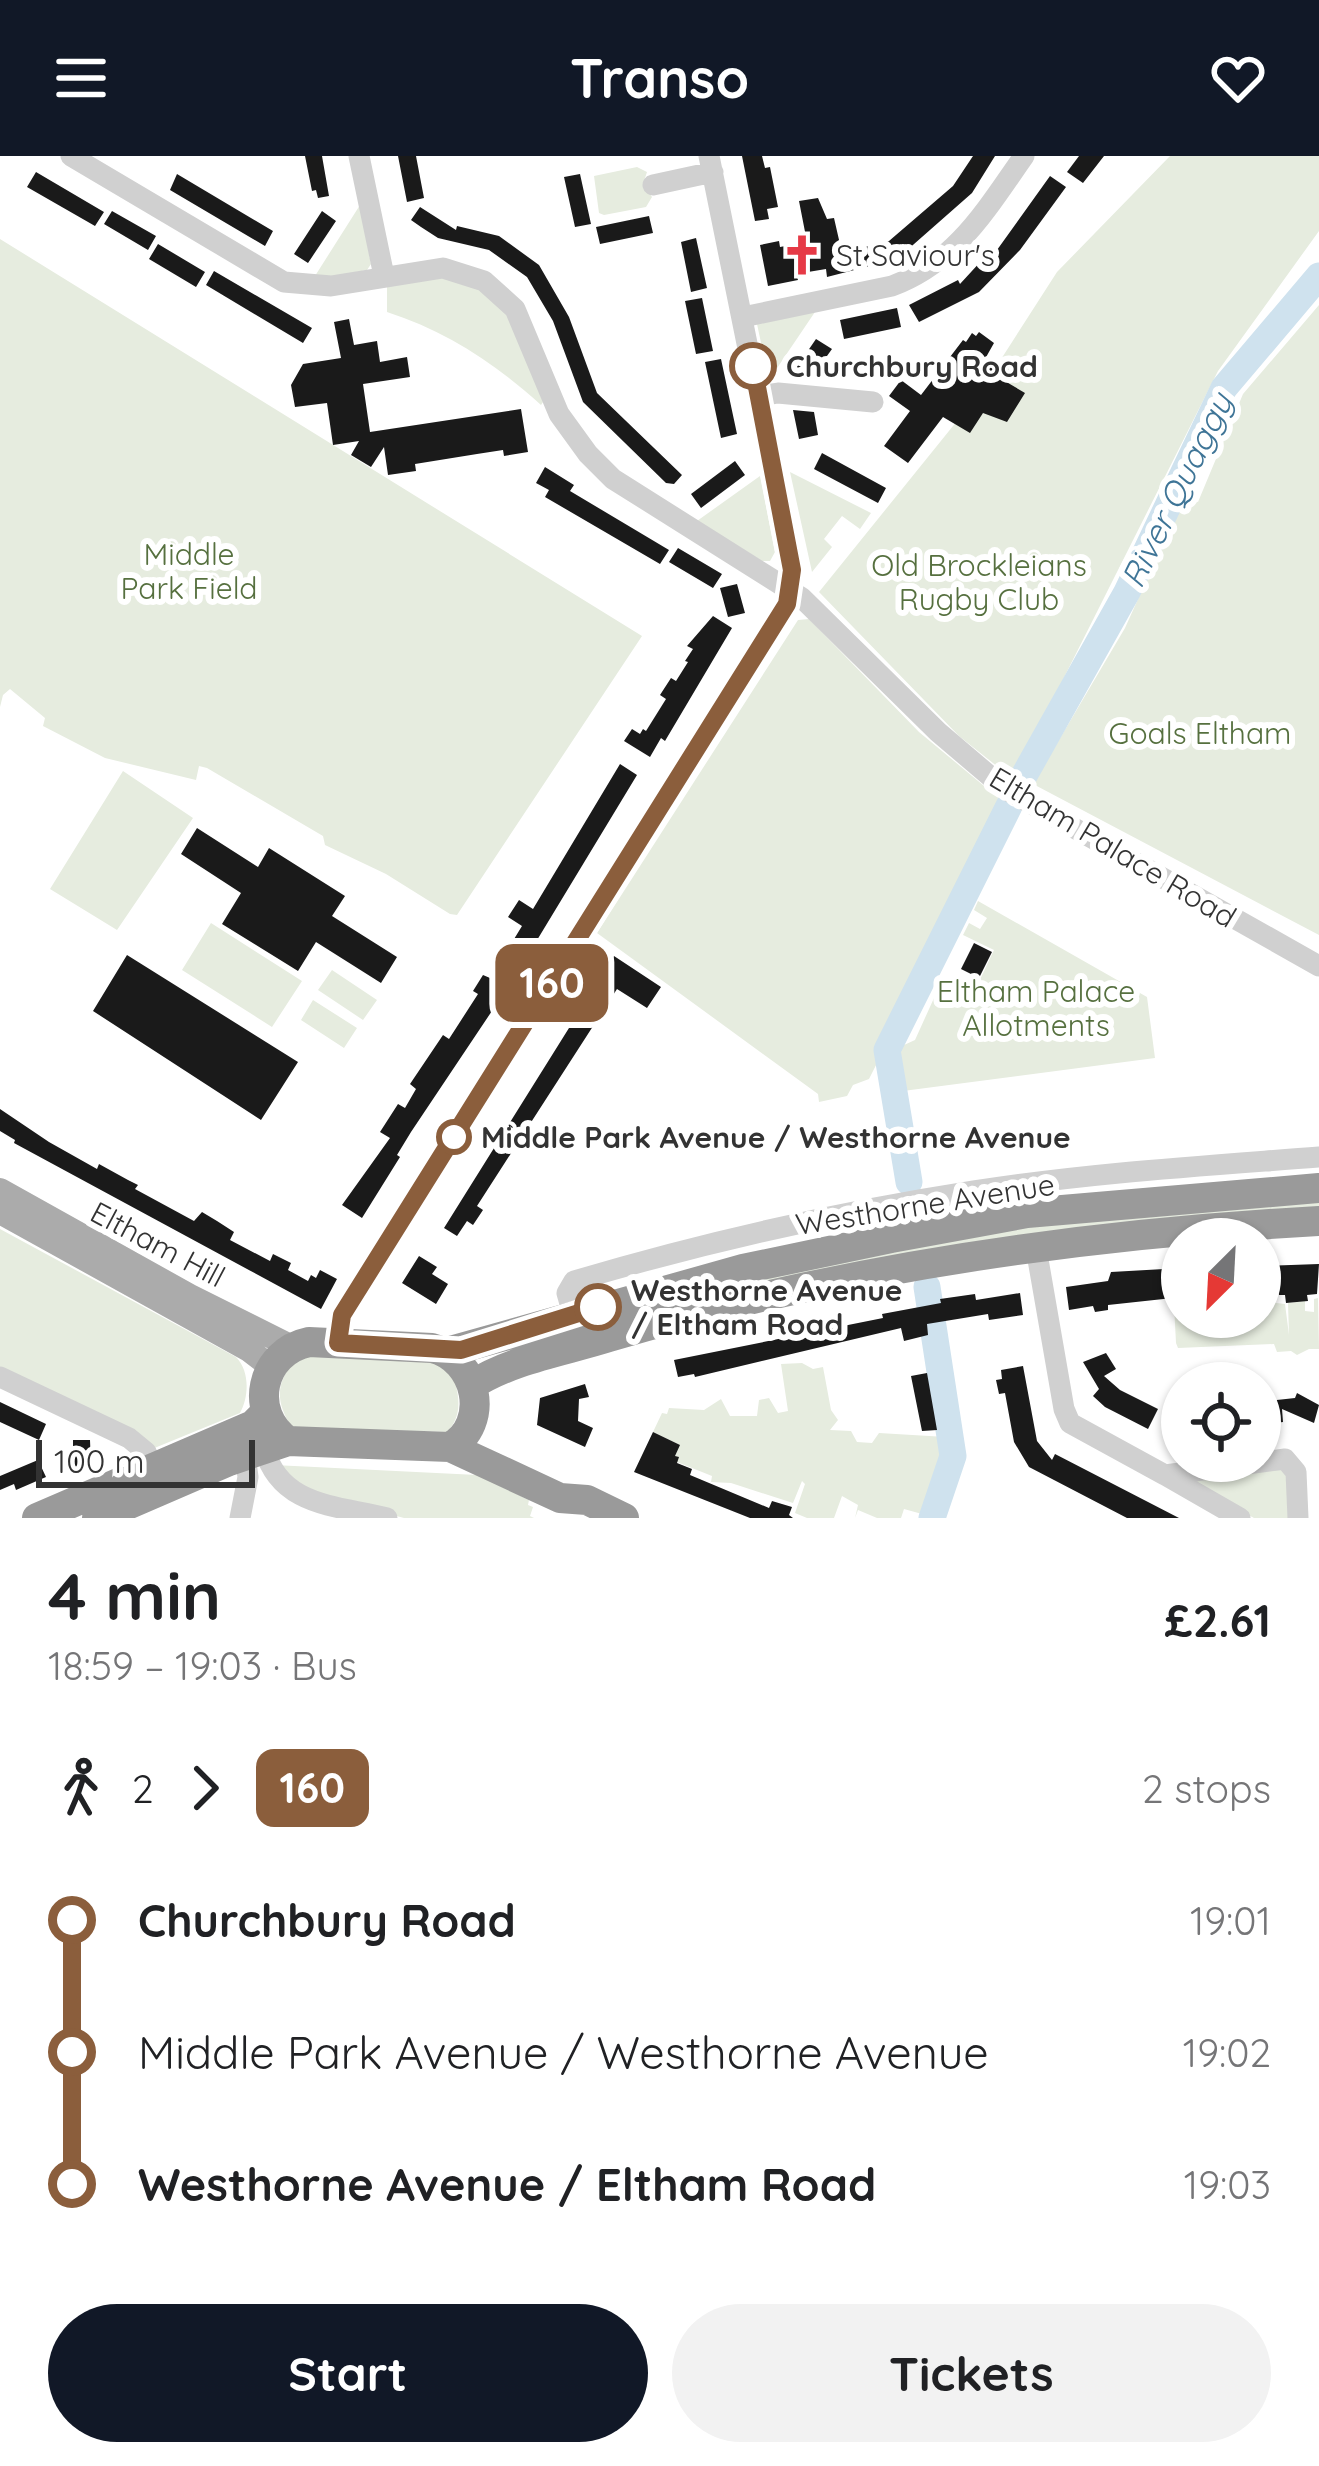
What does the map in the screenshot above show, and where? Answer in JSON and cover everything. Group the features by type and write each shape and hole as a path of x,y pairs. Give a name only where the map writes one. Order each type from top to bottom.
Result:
{"highway":[{"name":"Westhorne Avenue","path":"280,1357 338,1343 447,1352 473,1347 571,1307 1027,1213 1319,1188"},
{"name":"Westhorne Avenue","path":"472,1384 501,1369 765,1296 1036,1248 1319,1221"},
{"path":"447,1352 462,1362 472,1384 460,1436"},
{"path":"37,1518 253,1424 266,1412 280,1357"},
{"path":"266,1412 279,1435 266,1448"},
{"path":"97,1518 266,1448 460,1436 560,1498 583,1509 624,1518"}],"main road":[{"name":"Eltham Hill","path":"0,1190 190,1296 280,1357"},
{"name":"Eltham Hill","path":"0,1212 249,1350 280,1357"}],"street":[{"name":"Eltham Palace Road","path":"70,156 284,282 331,286 443,268 484,280 502,293 526,328 550,397 588,454 639,498 813,606 938,732 1004,789 1319,966"},
{"path":"359,156 384,275"},
{"path":"743,317 914,278 969,235 1024,156"},
{"path":"338,1343 342,1315 751,667 791,590 787,541 711,164 653,185"},
{"path":"759,396 778,393 873,401"},
{"name":"Westhorne Avenue","path":"571,1307 568,1286 574,1281 689,1247 890,1206 976,1190 1319,1157"},
{"path":"1036,1248 1066,1416 1076,1429 1161,1473"},
{"path":"0,1377 129,1438 146,1452 153,1468"},
{"path":"240,1518 248,1477 266,1448"},
{"path":"266,1448 272,1471 290,1491 387,1518"},
{"path":"1281,1460 1296,1472 1298,1518"},
{"path":"1177,1482 1240,1518"}],"green space":[{"name":"Old Brockleians Rugby Club","path":"1170,156 1319,156 1319,231 1218,371 1013,779 959,736 819,592 978,395 1057,272"},
{"path":"637,167 647,172 643,184 652,197 646,207 599,213 594,176"},
{"path":"360,205 371,264 367,270 315,276"},
{"name":"Middle Park Field","path":"0,239 642,636 457,915 325,845 323,836 207,768 199,766 196,780 105,758 43,726 45,718 10,689 0,707"},
{"path":"440,277 481,290 508,314 528,357 541,405 469,350 387,312 387,285"},
{"name":"Goals Eltham","path":"1319,305 1319,935 1033,784 1125,628 1184,497 1198,502 1243,394"},
{"path":"815,312 769,380 757,324"},
{"path":"790,472 871,513 860,529 842,516 824,539 832,547 812,572"},
{"path":"760,476 775,552 770,561 762,561 697,521"},
{"path":"809,619 919,732 1007,805 869,1079 853,1085 847,1096 819,1102 818,1094 597,933 798,620"},
{"path":"123,771 193,818 117,930 50,889"},
{"name":"Eltham Palace Allotments","path":"978,901 1147,997 1155,1058 903,1091 893,1050 915,1040 944,976 975,990 994,950 963,935 969,923 980,929 987,918 974,910"},
{"path":"211,923 302,981 272,1027 182,970"},
{"path":"332,970 377,1000 363,1020 318,990"},
{"path":"313,1000 357,1028 344,1048 301,1020"},
{"path":"1319,1199 1319,1208 1261,1218 1161,1218 1161,1235 547,1342 665,1297 1010,1229"},
{"path":"0,1229 236,1357 247,1384 240,1413 152,1449 0,1367"},
{"path":"1318,1298 1319,1349 1297,1355 1277,1352 1274,1344 1178,1348 1176,1343 1176,1338 1281,1338 1281,1304 1285,1304 1289,1335 1288,1303 1305,1301 1305,1311 1314,1312"},
{"path":"298,1356 431,1360 451,1368 458,1393 453,1425 447,1432 292,1428 280,1391"},
{"path":"802,1363 813,1369 823,1367 831,1410 838,1420 830,1430 851,1431 857,1442 872,1443 879,1433 946,1437 948,1455 928,1518 931,1499 926,1497 922,1514 904,1509 901,1518 877,1518 858,1510 855,1518 858,1505 842,1496 834,1518 807,1518 795,1513 802,1481 793,1503 731,1483 711,1482 712,1476 677,1462 679,1445 653,1432 669,1408 704,1410 721,1399 730,1416 757,1416 759,1400 769,1398 778,1413 788,1411 781,1364"},
{"path":"274,1465 477,1475 529,1500 534,1518 404,1518 305,1492"},
{"path":"1281,1469 1287,1471 1291,1518 1254,1518 1196,1487 1196,1482 1281,1482"}],"building":[{"path":"305,156 322,156 329,196 318,198 316,190 312,191"},
{"path":"398,156 416,156 424,198 407,202"},
{"path":"742,156 762,156 765,168 770,167 778,207 767,209 769,219 755,221"},
{"path":"973,156 995,156 972,193 897,259 827,277 826,269 796,274 798,280 768,286 760,245 807,242 799,201 818,198 827,219 834,218 842,253 889,241 953,186"},
{"path":"1079,156 1104,156 1083,183 1067,172"},
{"path":"36,172 104,212 95,226 27,187"},
{"path":"177,174 273,231 265,246 170,190"},
{"path":"580,174 591,224 575,227 564,177"},
{"path":"1050,176 1066,187 1020,250 979,292 919,322 909,305 958,280 960,284 994,247 997,250"},
{"path":"420,207 456,230 457,226 499,236 539,265 569,317 597,393 682,475 674,484 666,483 583,402 553,321 527,277 489,250 438,238 421,227 411,220"},
{"path":"112,211 156,236 148,250 104,224"},
{"path":"322,211 336,221 308,263 294,254"},
{"path":"649,216 653,233 600,244 596,227"},
{"path":"696,238 707,288 691,292 681,242"},
{"path":"158,244 205,272 196,287 149,259"},
{"path":"214,271 312,328 303,343 206,285"},
{"path":"702,298 713,351 696,354 685,301"},
{"path":"897,308 901,327 844,339 840,320"},
{"path":"349,319 354,345 377,341 380,362 407,357 410,377 363,384 370,432 521,409 528,452 504,456 503,450 415,464 416,471 388,475 384,447 371,467 351,455 359,441 333,445 327,403 295,407 291,385 303,364 341,358 334,322"},
{"path":"979,332 994,343 985,359 1008,374 1003,380 1025,393 1007,422 983,413 970,433 943,417 908,463 884,446 910,411 889,396 901,380 921,395 963,340"},
{"path":"816,339 832,349 809,381 794,371"},
{"path":"721,359 737,434 721,438 705,362"},
{"path":"793,410 814,412 818,435 799,439"},
{"path":"822,453 886,488 878,503 814,469"},
{"path":"735,461 745,475 701,508 691,494"},
{"path":"545,467 574,485 570,491 669,550 660,564 545,497 549,490 536,483"},
{"path":"678,548 722,574 713,588 669,562"},
{"path":"737,584 745,613 728,617 720,588"},
{"path":"713,616 732,628 665,741 661,738 650,757 624,741 632,729 640,734 646,731 666,699 660,695 688,662 693,649 687,646"},
{"path":"620,764 637,775 528,955 511,944 522,926 508,917 519,900 533,909"},
{"path":"197,828 258,867 269,848 345,896 332,916 397,957 381,983 316,942 298,971 222,924 241,893 181,854"},
{"path":"974,943 992,952 979,978 961,969"},
{"path":"127,955 298,1062 261,1120 93,1011"},
{"path":"614,956 661,987 647,1008 617,989 477,1206 483,1210 457,1236 444,1228"},
{"path":"495,970 512,981 411,1132 362,1218 342,1205 390,1138 380,1132 398,1104 405,1108 416,1089 410,1084 443,1035 449,1039 478,994 473,991 483,975 490,978"},
{"path":"0,1109 49,1142 138,1185 135,1189 194,1221 202,1212 234,1232 230,1240 270,1261 273,1254 291,1263 288,1270 308,1281 320,1270 337,1279 321,1309 14,1143 0,1131"},
{"path":"419,1256 437,1267 432,1274 448,1284 436,1304 402,1283"},
{"path":"1319,1264 1317,1294 1307,1295 1308,1301 1286,1303 1281,1295 1281,1265"},
{"path":"1161,1269 1161,1299 1108,1305 1108,1310 1095,1312 1093,1306 1069,1310 1066,1287 1108,1281 1111,1272"},
{"path":"1020,1293 1023,1315 989,1320 988,1314 927,1324 928,1335 904,1341 901,1328 695,1377 678,1377 674,1360 883,1318 882,1314 941,1303 940,1299 975,1294 976,1300"},
{"path":"1106,1353 1116,1369 1104,1376 1120,1390 1158,1409 1148,1429 1093,1396 1099,1389 1083,1362"},
{"path":"1023,1366 1037,1441 1052,1460 1055,1454 1179,1518 1127,1518 1029,1467 1014,1442 1005,1393 999,1394 996,1380 1002,1379 1001,1370"},
{"path":"927,1373 937,1430 922,1431 911,1376"},
{"path":"585,1384 589,1397 579,1399 578,1421 593,1428 585,1447 537,1425 540,1398"},
{"path":"1297,1393 1319,1405 1314,1423 1282,1409 1281,1422 1281,1400 1295,1398"},
{"path":"0,1402 46,1424 39,1440 0,1422"},
{"path":"653,1432 680,1445 677,1463 692,1469 690,1475 769,1508 772,1501 792,1507 789,1515 793,1518 750,1518 634,1472"},
{"path":"73,1440 90,1440 91,1466 73,1467"},
{"path":"38,1460 46,1477 16,1490 14,1484 0,1490 0,1476"}],"waterway":[{"name":"River Quaggy","path":"1021,781 1127,592 1224,388 1319,276"},
{"name":"River Quaggy","path":"909,1182 887,1050 1009,806"},
{"name":"River Quaggy","path":"927,1287 953,1456 932,1518"}],"bus line":[{"name":"160","path":"598,1307 447,1352 338,1343 342,1315 787,604 792,570 753,366"}],"place":[{"name":"St Saviour's","path":"802,255"},
{"name":"Churchbury Road","path":"753,366"},
{"name":"Middle Park Avenue / Westhorne Avenue","path":"454,1137"},
{"name":"Westhorne Avenue / Eltham Road","path":"598,1307"}]}
